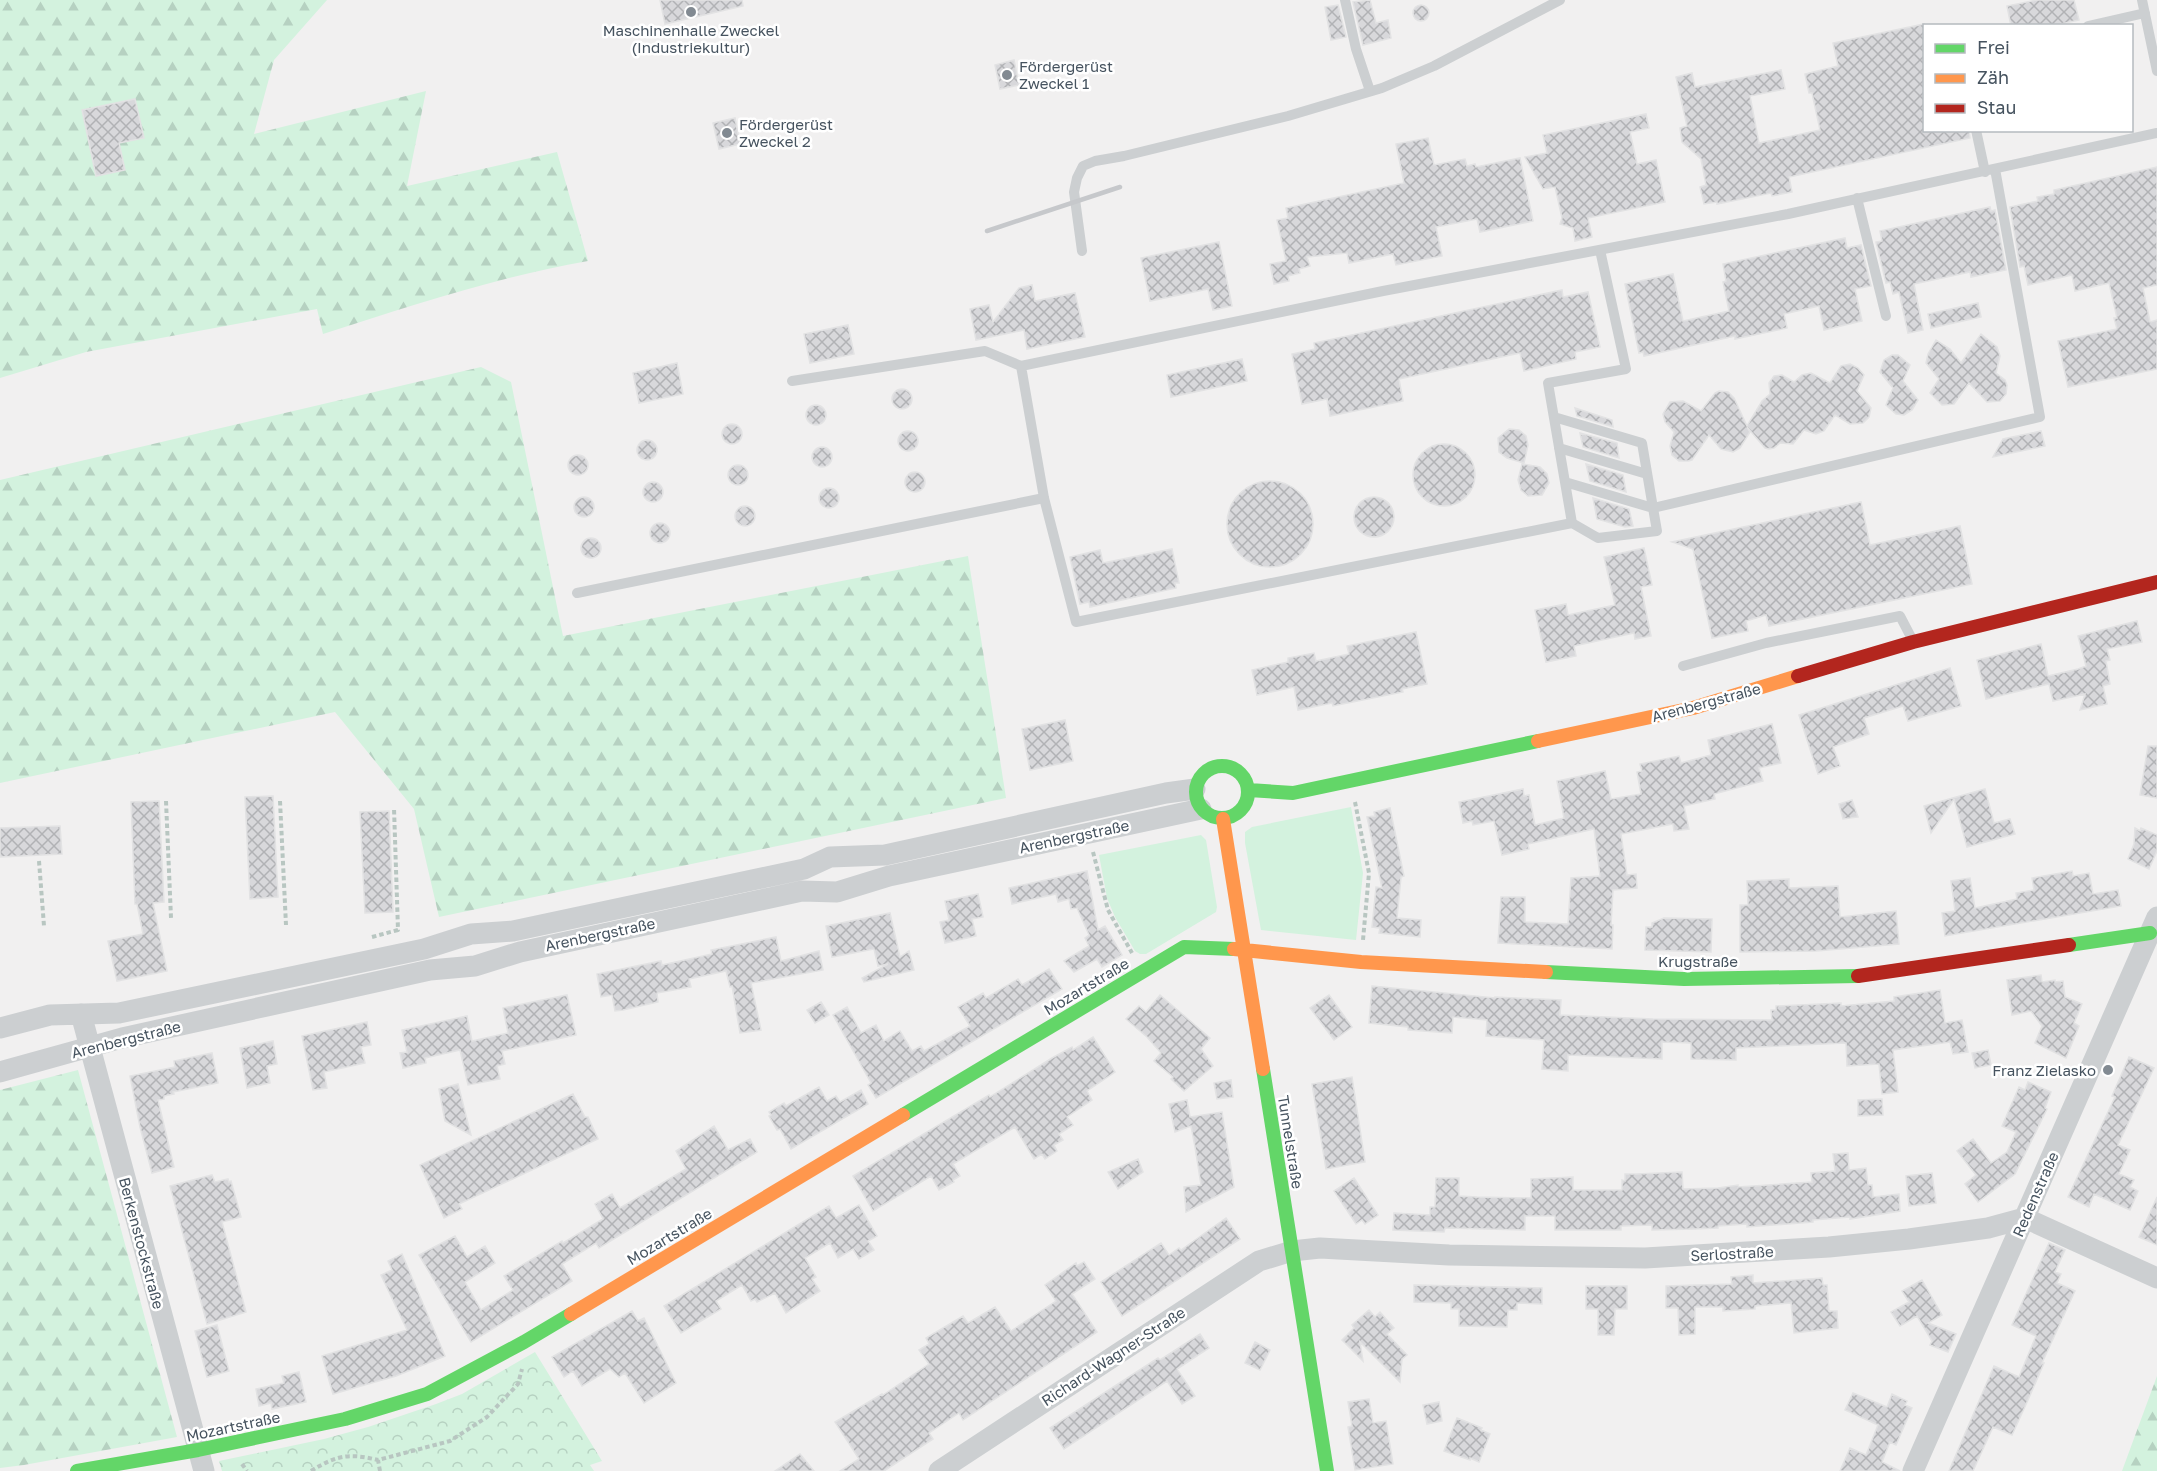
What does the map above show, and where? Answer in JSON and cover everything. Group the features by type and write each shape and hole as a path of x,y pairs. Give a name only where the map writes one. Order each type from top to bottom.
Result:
{"street":[{"name":"Arenbergstraße","path":"1249,790 1293,793 1693,708 1913,642 2157,582"},
{"path":"1223,765 1235,768 1245,778 1249,790 1245,805 1236,814 1223,819 1211,816 1198,799 1201,775 1210,767 1223,765"},
{"name":"Arenbergstraße","path":"0,1028 50,1015 119,1013 424,949 471,934 513,931 804,869 830,857 885,855 1166,794 1198,799"},
{"name":"Arenbergstraße","path":"0,1072 122,1038 430,970 475,966 520,952 802,891 837,892 889,876 1089,833 1198,799"},
{"name":"Tunnelstraße","path":"1223,819 1327,1471"},
{"name":"Krugstraße","path":"1243,949 1360,962 1684,979 1853,977 2154,925"},
{"name":"Redenstraße","path":"1913,1471 2154,925"},
{"name":"Mozartstraße","path":"76,1471 198,1450 345,1419 427,1394 520,1344 1184,947 1243,949"},
{"name":"Berkenstockstraße","path":"81,1014 204,1471"},
{"path":"2025,1218 2157,1278"},
{"name":"Serlostraße","path":"1292,1251 1320,1248 1449,1255 1645,1258 1828,1247 1909,1239 1989,1228 2025,1218"},
{"name":"Richard-Wagner-Straße","path":"939,1471 1259,1261 1292,1251"}],"lane":[{"path":"1344,0 1370,91"},
{"path":"1082,251 1074,192 1083,166 1095,161 1288,116 1370,91 1434,66 1560,0"},
{"path":"2142,0 2157,71"},
{"path":"2097,24 2145,13"},
{"path":"1565,482 1653,508 2040,417 1990,170 1977,132"},
{"path":"792,381 985,351 1021,366 1383,291 1788,214 2157,133"},
{"path":"1857,198 1886,316"},
{"path":"1572,523 1548,383 1626,369 1600,250"},
{"path":"1021,366 1044,498 1076,622 1572,523 1598,538 1657,531 1642,443 1554,417"},
{"path":"1559,448 1647,474"},
{"path":"577,593 1044,498"},
{"path":"1683,666 1766,643 1900,616 1913,642"}],"path":[{"path":"1351,781 1369,873 1360,962"},
{"path":"166,801 171,918"},
{"path":"280,801 286,925"},
{"path":"372,937 398,930 394,808"},
{"path":"1089,833 1107,910 1143,972"},
{"path":"39,861 44,926"},
{"path":"311,1471 330,1459 357,1455 378,1460 450,1442 487,1417 518,1384 522,1369 520,1344"},
{"path":"378,1460 381,1471"}],"green space":[{"path":"0,0 327,0 274,60 254,134 426,91 407,186 557,152 588,261 487,284 323,334 317,309 86,352 0,378"},
{"path":"481,367 511,382 563,636 968,556 1006,798 439,917 414,809 335,712 0,783 0,480"},
{"path":"1351,807 1363,873 1356,940 1261,930 1245,832 1252,827"},
{"path":"1201,835 1206,840 1216,912 1146,954 1140,954 1135,951 1115,917 1107,898 1099,855"},
{"path":"78,1070 177,1437 0,1468 0,1090"},
{"path":"535,1352 602,1461 590,1465 594,1471 222,1471 219,1461 324,1439 436,1404 462,1394"},
{"path":"2157,1376 2157,1471 2122,1471"}],"building":[{"name":"Maschinenhalle Zweckel (Industriekultur)","path":"660,0 742,0 743,6 665,24"},
{"path":"1370,0 1376,23 1388,20 1391,38 1363,45 1353,2"},
{"path":"2037,0 2074,0 2079,20 2061,24 2011,24 2007,6"},
{"path":"1338,5 1346,37 1331,40 1325,7"},
{"path":"1418,5 1424,5 1429,13 1427,19 1418,21 1413,16 1413,10"},
{"path":"1923,24 1923,132 1969,132 1970,138 1789,177 1792,192 1772,196 1771,193 1717,204 1717,202 1704,204 1700,187 1706,185 1701,159 1682,142 1680,128 1687,126 1676,77 1692,73 1695,87 1781,70 1785,89 1750,96 1759,143 1820,130 1812,93 1809,93 1805,74 1838,66 1833,43"},
{"name":"Fördergerüst Zweckel 1","path":"1014,60 1019,85 1000,89 995,65"},
{"path":"135,99 144,138 119,143 125,170 96,176 82,110"},
{"path":"1646,114 1649,128 1630,132 1637,164 1656,160 1665,202 1588,218 1592,237 1575,241 1573,228 1560,224 1562,218 1555,187 1543,189 1525,157 1547,153 1543,135"},
{"name":"Fördergerüst Zweckel 2","path":"735,118 740,144 719,149 713,123"},
{"path":"1428,138 1434,165 1465,159 1467,166 1475,164 1476,167 1520,158 1533,221 1480,232 1477,219 1436,227 1442,256 1396,265 1393,254 1349,263 1347,253 1307,257 1310,266 1299,269 1300,273 1288,276 1289,281 1274,284 1270,264 1286,261 1277,220 1288,218 1286,208 1404,183 1396,144"},
{"path":"2157,167 2157,285 2143,288 2150,322 2157,320 2157,369 2068,387 2058,341 2117,329 2114,318 2117,318 2109,283 2075,291 2072,275 2028,285 2024,266 2020,267 2010,207 2038,201 2037,197 2054,194 2054,190"},
{"path":"1990,207 1991,211 1995,210 2006,270 1971,277 1970,272 1914,284 1923,330 1908,333 1899,292 1893,294 1890,282 1886,283 1876,242 1882,241 1880,231"},
{"path":"1845,238 1847,248 1861,245 1871,286 1855,289 1862,321 1824,330 1819,306 1784,314 1787,328 1735,339 1735,336 1644,356 1643,352 1639,353 1625,284 1673,274 1683,321 1729,311 1723,282 1726,281 1723,264"},
{"path":"1219,242 1232,306 1213,310 1208,289 1150,301 1141,258"},
{"path":"1032,285 1035,301 1075,293 1085,337 1027,349 1024,330 976,340 970,309 989,305 993,322 1019,288"},
{"path":"1562,290 1563,297 1588,292 1600,347 1575,352 1576,359 1524,371 1520,353 1399,379 1403,401 1330,416 1327,399 1302,404 1292,354 1315,349 1314,343"},
{"path":"1978,303 1981,317 1931,328 1928,314"},
{"path":"848,325 854,354 810,363 804,334"},
{"path":"1981,334 1997,347 2000,356 1996,373 2005,380 2006,394 2000,401 1987,402 1969,383 1954,404 1942,405 1930,393 1939,379 1926,363 1928,354 1936,340 1950,349 1961,363"},
{"path":"1892,355 1898,355 1910,365 1903,381 1918,400 1912,410 1904,415 1896,414 1886,405 1893,388 1880,372 1884,360"},
{"path":"1242,359 1247,381 1171,397 1167,375"},
{"path":"677,363 683,394 639,403 633,373"},
{"path":"1850,364 1864,375 1857,391 1871,408 1869,417 1863,423 1850,424 1835,415 1824,431 1816,434 1804,430 1793,444 1780,443 1769,449 1765,448 1747,427 1750,432 1740,448 1733,452 1721,449 1709,435 1692,460 1679,461 1672,455 1670,446 1674,432 1665,422 1663,414 1670,402 1683,401 1701,411 1715,393 1728,392 1734,398 1747,426 1762,401 1770,394 1769,383 1774,376 1782,375 1794,382 1802,375 1811,373 1830,383 1841,366"},
{"path":"902,389 909,392 912,399 909,406 902,409 895,406 892,399 895,392"},
{"path":"816,405 823,408 826,415 823,422 816,425 809,422 806,415 809,408"},
{"path":"1575,408 1612,420 1613,427 1577,416"},
{"path":"732,424 739,427 742,434 739,441 732,444 725,441 722,434 725,427"},
{"path":"1509,429 1519,430 1526,436 1528,445 1524,463 1507,458 1499,452 1498,438"},
{"path":"908,431 915,434 918,441 915,448 908,451 901,448 898,441 901,434"},
{"path":"2041,431 2045,446 1993,457 2003,439"},
{"path":"1580,433 1617,443 1619,458 1583,447"},
{"path":"647,440 654,443 657,450 654,457 647,460 640,457 637,450 640,443"},
{"path":"1444,444 1456,446 1466,453 1473,463 1475,475 1473,487 1466,497 1456,504 1444,506 1432,504 1422,497 1415,487 1413,475 1415,463 1422,453 1432,446"},
{"path":"822,447 829,450 832,457 829,464 822,467 815,464 812,457 815,450"},
{"path":"578,455 585,458 588,465 585,472 578,475 571,472 568,465 571,458"},
{"path":"1522,464 1540,467 1547,474 1549,483 1542,495 1528,496 1521,490 1518,480"},
{"path":"1586,464 1623,475 1626,492 1590,481"},
{"path":"738,465 745,468 748,475 745,482 738,485 731,482 728,475 731,468"},
{"path":"915,472 922,475 925,482 922,489 915,492 908,489 905,482 908,475"},
{"path":"1262,481 1278,481 1301,493 1310,507 1313,524 1310,541 1301,555 1278,567 1262,567 1246,560 1234,548 1227,532 1227,516 1234,500 1246,488"},
{"path":"653,482 660,485 663,492 660,499 653,502 646,499 643,492 646,485"},
{"path":"829,488 836,491 839,498 836,505 829,508 822,505 819,498 822,491"},
{"path":"584,497 591,500 594,507 591,514 584,517 577,514 574,507 577,500"},
{"path":"1374,497 1382,498 1388,503 1393,509 1393,525 1388,531 1382,536 1374,537 1366,536 1360,531 1355,525 1354,517 1355,509 1360,503 1366,498"},
{"path":"1593,498 1629,509 1633,526 1625,527 1597,519"},
{"path":"1861,502 1870,545 1960,526 1972,584 1769,626 1766,615 1746,621 1748,631 1712,638 1693,549 1672,542"},
{"path":"745,506 752,509 755,516 752,523 745,526 738,523 735,516 738,509"},
{"path":"660,523 667,526 670,533 667,540 660,543 653,540 650,533 653,526"},
{"path":"591,538 598,541 601,548 598,555 591,558 584,555 581,548 584,541"},
{"path":"1644,548 1652,585 1641,587 1651,636 1635,639 1634,633 1574,646 1576,656 1546,662 1535,610 1566,604 1568,615 1615,605 1604,557"},
{"path":"1172,549 1179,583 1175,583 1176,588 1090,607 1089,602 1080,604 1070,557 1100,550 1103,563"},
{"path":"2137,621 2142,642 2107,649 2110,660 2106,661 2110,684 2103,686 2107,704 2080,710 2085,694 2053,701 2049,684 1986,699 1977,660 2041,644 2048,676 2078,669 2086,666 2078,636"},
{"path":"1416,632 1427,684 1402,689 1403,692 1333,706 1332,703 1298,710 1294,687 1257,695 1252,670 1288,662 1288,658 1314,653 1316,661 1349,654 1347,646"},
{"path":"1950,668 1961,706 1908,721 1903,706 1864,718 1869,734 1833,747 1840,766 1818,774 1799,715"},
{"path":"1065,720 1073,761 1030,770 1022,729"},
{"path":"1772,724 1781,763 1759,768 1763,781 1714,794 1715,799 1684,806 1689,829 1674,831 1673,824 1621,834 1627,875 1636,874 1637,888 1613,890 1612,949 1498,943 1501,897 1525,897 1525,922 1568,924 1571,878 1600,876 1594,829 1528,844 1529,849 1502,855 1494,821 1473,825 1472,821 1463,823 1459,802 1523,789 1524,796 1529,795 1535,825 1564,818 1557,781 1605,771 1611,799 1641,794 1637,772 1642,771 1640,764 1679,756 1681,763 1711,755 1708,740"},
{"path":"2148,746 2157,746 2157,798 2140,795"},
{"path":"1985,789 1994,823 2010,819 2015,834 1967,847 1954,799 1931,833 1924,806"},
{"path":"273,796 278,897 250,899 245,797"},
{"path":"1852,800 1858,817 1843,819 1839,804"},
{"path":"159,801 164,902 153,903 167,971 117,981 108,941 143,934 137,904 135,904 131,802"},
{"path":"1390,808 1404,876 1401,877 1397,918 1421,920 1420,937 1379,933 1380,928 1372,927 1376,887 1382,888 1367,817 1375,816 1374,812"},
{"path":"389,811 393,912 365,913 360,812"},
{"path":"60,826 62,854 0,857 0,828"},
{"path":"2135,828 2140,831 2141,828 2157,835 2157,851 2149,869 2128,859 2134,844"},
{"path":"1087,871 1098,930 1105,926 1122,955 1102,967 1097,959 1074,972 1064,961 1089,946 1085,938 1089,935 1077,908 1071,909 1069,899 1058,902 1056,894 1012,904 1009,888"},
{"path":"2072,871 2073,876 2089,873 2093,894 2118,890 2121,906 1945,936 1942,913 1955,911 1951,881 1970,878 1975,908 2017,899 2016,893 2034,890 2032,878"},
{"path":"1789,879 1789,888 1838,886 1840,917 1896,911 1899,944 1816,951 1740,952 1740,905 1748,905 1747,881"},
{"path":"978,894 983,917 972,919 976,936 945,943 940,922 949,920 945,901"},
{"path":"890,913 900,957 909,951 914,970 864,982 862,978 888,964 878,966 874,949 832,957 826,926"},
{"path":"1664,918 1712,919 1711,952 1645,950 1646,927 1652,927 1652,923"},
{"path":"776,937 781,961 819,951 823,970 751,983 761,1030 740,1033 732,986 730,987 726,971 689,979 691,987 657,993 658,1002 623,1010 615,1011 612,995 601,997 597,974 661,961 662,965 712,954 711,950"},
{"path":"1049,969 1062,989 876,1098 868,1085 871,1083 833,1015 847,1007 861,1033 876,1025 884,1041 900,1031 912,1051 921,1046 924,1051 970,1026 958,1007 983,993 986,998 1018,979 1022,985"},
{"path":"2041,975 2042,982 2063,981 2065,997 2082,1004 2074,1023 2079,1026 2066,1058 2035,1043 2042,1026 2031,1011 2012,1015 2007,980"},
{"path":"1372,986 1495,998 1561,1000 1560,1015 1653,1019 1772,1020 1771,1010 1776,1010 1776,1006 1841,1003 1841,1006 1894,1001 1894,997 1940,990 1945,1023 1962,1020 1968,1052 1953,1054 1950,1042 1893,1050 1898,1092 1882,1094 1879,1064 1847,1066 1846,1043 1736,1048 1736,1060 1691,1059 1691,1043 1662,1042 1662,1059 1568,1055 1568,1071 1542,1069 1544,1040 1486,1036 1487,1020 1453,1017 1452,1033 1408,1030 1408,1027 1369,1023"},
{"path":"567,995 576,1035 502,1051 505,1064 497,1066 500,1079 468,1085 460,1050 425,1058 426,1063 403,1068 400,1053 407,1052 402,1030 467,1016 472,1041 508,1033 503,1008"},
{"path":"1160,995 1210,1038 1201,1049 1213,1066 1184,1091 1171,1079 1173,1077 1154,1061 1161,1053 1126,1019 1139,1006 1146,1012"},
{"path":"1329,995 1352,1027 1334,1040 1310,1008"},
{"path":"821,1002 829,1015 815,1023 807,1010"},
{"path":"367,1022 371,1045 361,1047 365,1063 324,1072 327,1088 313,1090 302,1036"},
{"path":"1093,1037 1115,1072 1087,1091 1092,1100 1067,1117 1073,1125 1059,1134 1063,1140 1054,1145 1057,1151 1045,1159 1042,1154 1034,1159 1015,1127 953,1164 960,1176 953,1180 954,1182 939,1190 931,1176 873,1211 853,1176 989,1095 990,1097 1052,1058 1072,1047 1073,1050"},
{"path":"273,1041 277,1064 267,1066 270,1083 247,1088 240,1048"},
{"path":"1988,1050 1991,1065 1975,1068 1972,1053"},
{"path":"212,1053 218,1083 173,1092 174,1094 158,1100 174,1167 152,1173 130,1076 175,1067 174,1061"},
{"path":"2129,1057 2154,1068 2118,1145 2130,1150 2119,1174 2134,1180 2130,1187 2138,1191 2130,1210 2094,1194 2089,1207 2068,1197 2115,1097 2112,1096"},
{"path":"1352,1077 1365,1162 1326,1169 1312,1084"},
{"path":"1231,1080 1233,1097 1217,1099 1214,1083"},
{"path":"2028,1082 2051,1092 2045,1108 2047,1109 2015,1174 1978,1202 1965,1184 1976,1175 1957,1151 1973,1139 1991,1163 2007,1152 2016,1132 2002,1126 2019,1087 2025,1090"},
{"path":"458,1084 471,1135 445,1121 439,1089"},
{"path":"819,1087 827,1101 836,1096 840,1102 861,1090 868,1104 791,1149 780,1129 777,1130 769,1112 784,1103 786,1106"},
{"path":"573,1094 585,1117 588,1117 598,1139 459,1204 462,1209 444,1218 420,1165"},
{"path":"1882,1099 1883,1115 1858,1116 1858,1100"},
{"path":"1187,1100 1190,1117 1222,1112 1234,1187 1186,1212 1184,1187 1201,1185 1191,1126 1175,1132 1169,1104"},
{"path":"714,1126 728,1150 750,1139 757,1152 599,1248 596,1243 562,1264 572,1281 471,1342 419,1255 455,1236 467,1257 485,1246 495,1263 465,1282 481,1310 513,1290 504,1276 603,1219 595,1204 612,1194 620,1208 686,1169 676,1151"},
{"path":"1848,1153 1849,1170 1866,1168 1868,1185 1872,1185 1873,1197 1899,1194 1900,1211 1850,1219 1850,1217 1813,1220 1813,1222 1747,1227 1747,1224 1695,1229 1652,1230 1652,1225 1621,1226 1621,1230 1555,1230 1555,1216 1525,1216 1525,1230 1445,1228 1444,1232 1393,1230 1394,1213 1430,1215 1430,1207 1435,1207 1436,1178 1459,1178 1459,1196 1477,1197 1531,1198 1531,1179 1573,1177 1573,1190 1622,1190 1622,1180 1625,1181 1625,1174 1682,1172 1683,1189 1738,1185 1738,1187 1812,1182 1811,1173 1835,1171 1833,1154"},
{"path":"1138,1159 1143,1172 1118,1189 1108,1172"},
{"path":"1932,1173 1936,1203 1909,1206 1906,1176"},
{"path":"212,1175 215,1182 228,1179 229,1182 231,1181 241,1217 222,1222 246,1312 207,1324 170,1186"},
{"path":"1354,1178 1378,1215 1365,1224 1362,1220 1356,1224 1334,1191"},
{"path":"2157,1197 2157,1245 2139,1237"},
{"path":"859,1205 877,1236 868,1241 874,1250 859,1259 853,1249 838,1258 830,1243 805,1258 816,1277 812,1279 820,1291 786,1313 775,1293 757,1302 755,1299 751,1301 742,1285 716,1301 721,1309 681,1333 664,1306 829,1206 836,1218"},
{"path":"1226,1218 1240,1239 1122,1316 1101,1282 1161,1243 1169,1255 1179,1248 1181,1250"},
{"path":"2049,1243 2065,1250 2055,1272 2061,1274 2057,1283 2075,1291 2028,1400 2012,1435 1993,1427 1973,1471 1949,1471 1994,1366 2019,1377 2036,1336 2012,1325"},
{"path":"402,1254 445,1356 396,1376 333,1394 322,1356 407,1330 381,1275 392,1270 388,1261"},
{"path":"1084,1262 1095,1279 1072,1294 1097,1332 963,1420 959,1413 929,1433 933,1439 884,1471 840,1471 859,1459 835,1422 883,1395 929,1364 919,1350 929,1344 926,1338 963,1316 968,1323 995,1307 1011,1331 1056,1301 1045,1285 1076,1263 1077,1266"},
{"path":"1753,1275 1753,1283 1822,1278 1823,1285 1827,1285 1829,1311 1837,1311 1838,1328 1794,1333 1791,1303 1723,1311 1723,1307 1695,1307 1695,1334 1679,1335 1678,1308 1666,1308 1666,1286 1732,1284 1731,1277"},
{"path":"1922,1280 1942,1315 1928,1323 1956,1334 1948,1352 1930,1345 1932,1341 1917,1316 1900,1326 1891,1312 1909,1302 1902,1291"},
{"path":"1414,1285 1542,1288 1542,1304 1517,1303 1517,1310 1508,1310 1507,1327 1459,1326 1459,1309 1451,1309 1451,1303 1414,1302"},
{"path":"1586,1286 1627,1286 1627,1309 1615,1309 1614,1335 1598,1335 1598,1309 1586,1309"},
{"path":"1369,1310 1375,1317 1380,1312 1394,1328 1387,1334 1407,1355 1402,1359 1400,1382 1360,1342 1363,1361 1342,1340 1354,1328 1352,1325"},
{"path":"632,1311 638,1321 644,1318 676,1383 644,1403 625,1373 619,1377 610,1369 582,1386 573,1371 564,1377 552,1357"},
{"path":"217,1325 229,1371 207,1377 195,1331"},
{"path":"1200,1334 1209,1348 1177,1369 1195,1396 1182,1404 1167,1381 1064,1449 1050,1428 1158,1358 1160,1360"},
{"path":"1255,1342 1270,1350 1260,1370 1245,1363"},
{"path":"299,1372 306,1402 272,1409 271,1403 259,1406 256,1389 284,1383 282,1376"},
{"path":"1853,1393 1887,1407 1892,1394 1907,1401 1905,1405 1912,1408 1896,1445 1890,1442 1882,1462 1900,1471 1840,1471 1850,1448 1866,1455 1878,1425 1845,1410"},
{"path":"1369,1399 1373,1423 1386,1421 1393,1464 1355,1470 1348,1427 1352,1426 1348,1402"},
{"path":"1439,1402 1442,1421 1427,1424 1423,1405"},
{"path":"1457,1418 1482,1428 1481,1430 1490,1434 1479,1462 1444,1451"},
{"path":"800,1454 814,1471 775,1471"}],"railway":[{"path":"987,231 1120,187"}],"traffic: fast":[{"path":"1249,790 1293,793 1538,741"},
{"path":"1217,766 1227,766 1241,773 1248,792 1241,811 1227,818 1217,818 1207,814 1200,807 1196,797 1196,787 1200,777 1207,770 1217,766"},
{"path":"2069,945 2150,933"},
{"path":"903,1115 1184,947 1234,949"},
{"path":"1546,972 1684,979 1858,976"},
{"path":"1263,1069 1327,1471"},
{"path":"77,1471 198,1450 345,1419 427,1394 571,1314"}],"traffic: slow":[{"path":"1538,741 1693,708 1798,676"},
{"path":"1223,819 1263,1069"},
{"path":"1234,949 1361,962 1546,972"},
{"path":"571,1314 903,1115"}],"traffic: jam":[{"path":"1798,676 1913,642 2157,582"},
{"path":"1858,976 2069,945"}],"place":[{"name":"Maschinenhalle Zweckel (Industriekultur)","path":"691,12"},
{"name":"Fördergerüst Zweckel 1","path":"1007,75"},
{"name":"Fördergerüst Zweckel 2","path":"727,133"},
{"name":"Franz Zielasko","path":"2108,1070"}]}
